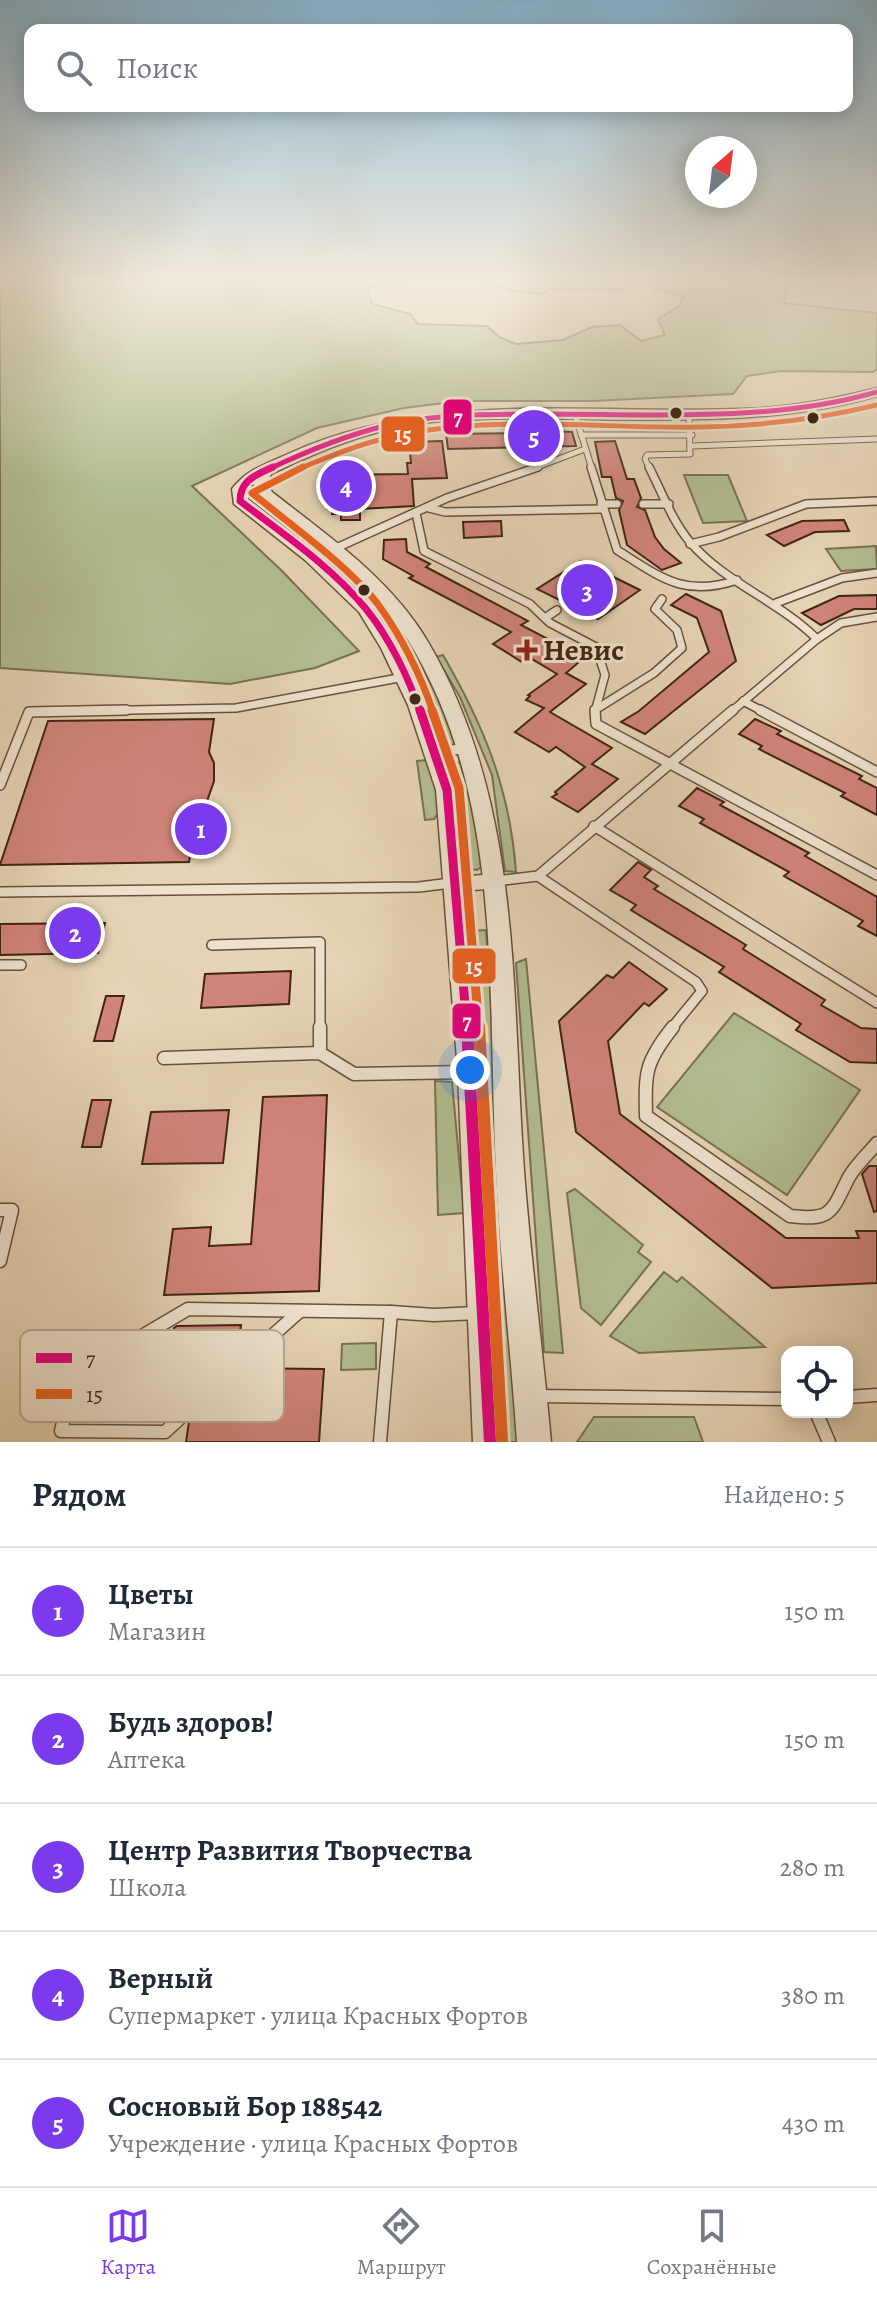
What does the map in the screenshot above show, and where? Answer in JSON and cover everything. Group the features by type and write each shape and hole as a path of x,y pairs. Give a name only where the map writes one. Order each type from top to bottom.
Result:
{"street":[{"path":"490,1442 471,1073 447,790 436,751 405,677 366,609 311,556 240,501 238,495 243,483 264,470 305,452 390,424 477,415 689,415 799,408 836,404 877,392"},
{"path":"264,470 260,485 265,495 333,550 387,603 417,639 468,748 480,787 501,923 510,1169 534,1442"},
{"path":"455,883 494,881"}],"lane":[{"path":"575,414 617,550 675,584 695,590 715,590 737,580"},
{"path":"689,415 692,435 690,454 647,455 645,459 690,544 737,580 776,603 817,639"},
{"path":"581,435 692,435"},
{"path":"692,446 877,439"},
{"path":"333,550 488,483 560,462 585,449"},
{"path":"690,544 719,537 806,504 877,501"},
{"path":"429,507 445,512 617,504"},
{"path":"643,504 669,504"},
{"path":"416,513 424,551 530,604 545,618 596,647 605,675 595,710 596,724 877,875"},
{"path":"776,603 842,578 877,573"},
{"path":"595,710 654,673 682,648 677,630 655,609 657,600"},
{"path":"545,618 557,610"},
{"path":"494,881 538,876 817,639 841,623 877,617"},
{"path":"0,785 29,712 236,708 405,677"},
{"path":"743,701 877,772"},
{"path":"436,751 468,748"},
{"path":"594,826 877,1003"},
{"path":"538,876 696,982 702,991 652,1053 645,1084 646,1116 790,1216 818,1219 834,1209 851,1174 877,1143"},
{"path":"0,892 419,887 455,883"},
{"path":"212,945 320,942 320,1053"},
{"path":"0,965 21,965"},
{"path":"164,1058 320,1053 354,1074 454,1070 471,1073"},
{"path":"0,1210 12,1210 0,1261"},
{"path":"154,1330 188,1309 434,1315 483,1313"},
{"path":"278,1330 300,1310"},
{"path":"380,1442 391,1312"},
{"path":"853,1397 877,1395"},
{"path":"531,1396 781,1399"},
{"path":"819,1418 829,1442"},
{"path":"63,1422 61,1431 165,1432 176,1422"}],"green space":[{"path":"0,348 877,348 877,369 873,372 780,371 747,376 733,394 593,401 460,401 404,408 317,428 192,486 282,571 359,651 315,668 230,684 0,668"},
{"path":"684,475 728,475 747,521 703,523"},
{"path":"271,508 343,569 406,639 396,642 367,605 335,572 264,511"},
{"path":"876,546 877,569 841,571 826,549"},
{"path":"409,646 443,705 460,746 447,746 434,706 401,648"},
{"path":"443,655 471,707 493,759 508,813 516,872 505,871 492,775 460,697 436,657"},
{"path":"427,760 437,789 439,813 434,819 425,820 417,761"},
{"path":"462,762 474,810 481,867 477,870 470,869 467,864 454,763"},
{"path":"486,930 520,1442 505,1442 472,931"},
{"path":"526,959 563,1353 544,1352 516,963"},
{"path":"734,1013 860,1090 787,1195 657,1107"},
{"path":"435,1081 452,1082 464,1213 438,1215"},
{"path":"575,1189 643,1245 638,1252 651,1262 601,1325 581,1308 567,1193"},
{"path":"664,1272 677,1282 682,1277 765,1347 639,1353 610,1336"},
{"path":"376,1343 376,1369 341,1370 342,1344"},
{"path":"594,1417 694,1417 703,1442 577,1442"}],"building":[{"path":"524,430 572,432 576,446 448,449 446,434 525,433"},
{"path":"442,441 447,478 412,479 414,506 360,509 360,520 341,520 341,514 332,514 327,500 323,500 324,475 408,474 407,463 411,463 409,442"},
{"path":"615,441 627,479 634,479 641,498 637,507 645,510 655,537 664,549 681,563 662,570 627,545 619,510 623,501 616,498 611,477 602,477 595,442"},
{"path":"844,520 849,531 815,532 784,546 767,535 802,521"},
{"path":"501,521 502,536 464,538 463,522"},
{"path":"406,539 407,552 430,564 426,567 528,621 521,625 584,658 566,673 586,684 550,712 612,748 592,764 618,779 578,812 552,797 585,767 556,747 549,752 515,732 544,708 526,700 528,695 557,674 530,658 522,662 493,644 511,632 409,578 413,576 383,559 384,540"},
{"path":"581,561 640,590 598,619 537,589"},
{"path":"686,594 721,611 736,661 645,734 621,722 639,711 709,652 697,618 671,605"},
{"path":"877,595 877,609 854,609 821,625 802,613 839,596"},
{"path":"214,719 209,752 214,763 214,781 207,801 192,823 196,823 189,862 0,865 48,721"},
{"path":"755,719 781,731 777,734 862,776 859,779 877,788 877,815 841,796 845,793 759,749 762,746 739,734"},
{"path":"697,788 724,802 720,805 809,853 805,856 877,897 877,936 858,926 863,921 784,876 789,872 700,823 704,819 679,806"},
{"path":"638,862 651,870 644,877 658,886 654,889 746,945 743,949 825,1000 821,1005 861,1028 877,1029 877,1063 850,1062 796,1030 801,1024 719,972 724,967 631,910 636,905 610,890"},
{"path":"105,923 98,953 0,955 0,924"},
{"path":"629,962 667,989 649,1006 644,1003 608,1041 620,1114 786,1238 859,1238 856,1231 877,1231 877,1283 772,1288 576,1132 559,1021 607,975 613,978"},
{"path":"291,971 289,1004 201,1008 205,974"},
{"path":"106,996 124,996 113,1041 94,1041"},
{"path":"327,1095 319,1291 164,1295 173,1229 211,1227 209,1246 251,1244 263,1097"},
{"path":"92,1100 111,1100 101,1147 82,1147"},
{"path":"229,1110 223,1163 142,1164 151,1112"},
{"path":"869,1166 877,1166 877,1211 874,1212 862,1174"},
{"path":"241,1325 240,1330 174,1330 177,1326"},
{"path":"284,1369 324,1369 319,1442 186,1442 189,1422 284,1422"}],"transit line":[{"name":"7","path":"490,1442 471,1073 447,790 418,705 390,648 366,609 311,556 240,501 240,489 249,478 305,452 390,424 477,415 763,412 836,404 877,392"},
{"name":"15","path":"502,1441 483,1072 459,788 429,700 401,643 376,602 319,547 252,493 257,488 341,452 375,440 409,433 493,427 748,425 836,415 877,405"}],"place":[{"name":"Сосновый Бор 188542","path":"534,436"},
{"name":"Верный","path":"346,486"},
{"name":"Центр Развития Творчества","path":"587,590"},
{"name":"Невис","path":"527,650"},
{"name":"Цветы","path":"201,829"},
{"name":"Будь здоров!","path":"75,933"}]}
